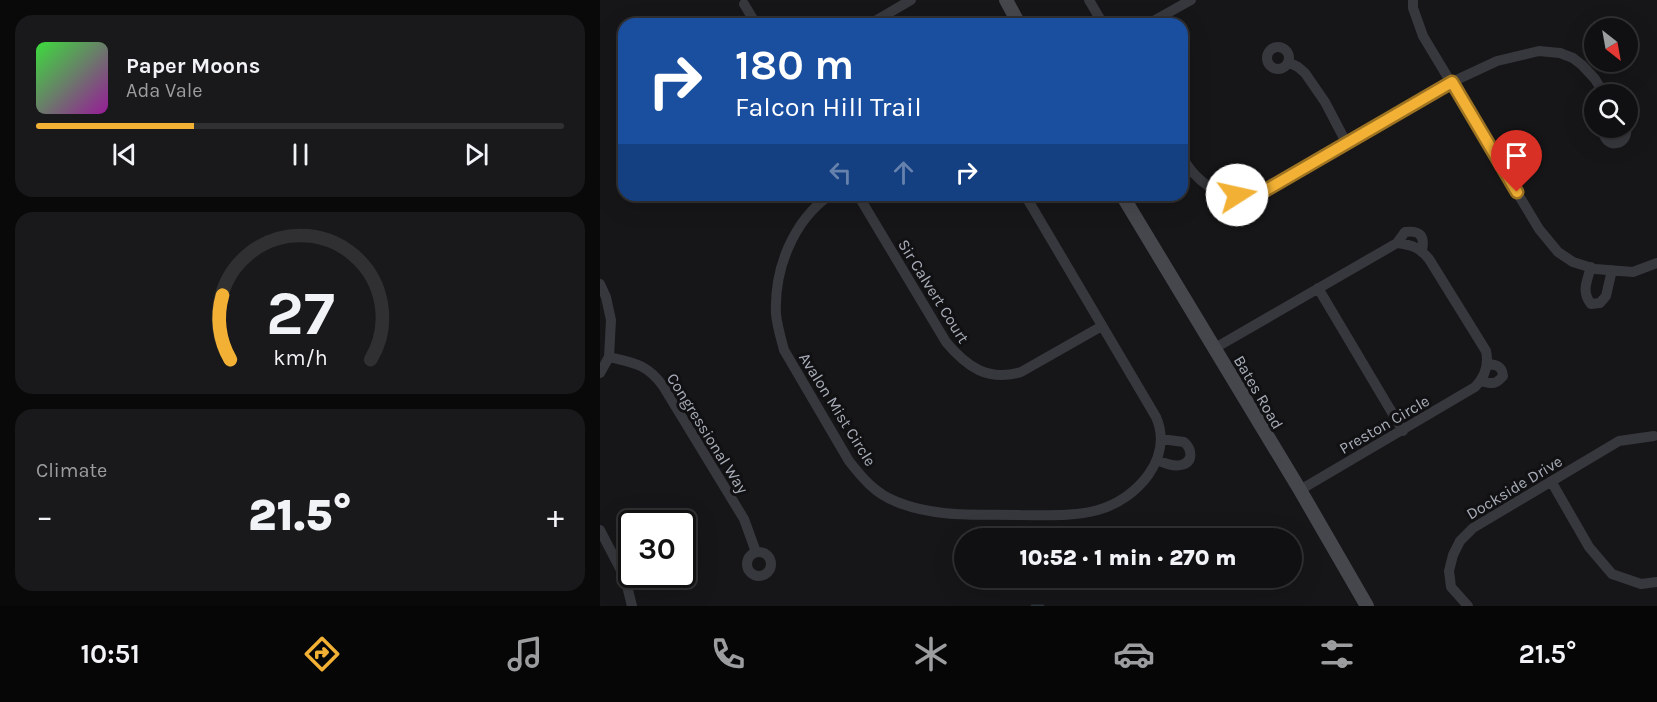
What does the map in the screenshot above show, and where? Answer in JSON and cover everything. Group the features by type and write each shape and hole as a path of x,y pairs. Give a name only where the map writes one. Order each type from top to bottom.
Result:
{"street":[{"path":"880,18 911,0"},
{"path":"1006,0 1016,18"},
{"path":"1089,0 1100,18"},
{"path":"1159,18 1191,0"},
{"path":"1413,0 1413,8 1423,36 1539,229 1558,252 1573,262 1612,270 1633,272 1657,263"},
{"path":"744,4 752,18"},
{"path":"1188,167 1194,176 1209,188 1224,193 1252,195 1266,190 1452,82 1497,61 1539,51 1560,53 1573,58 1598,84"},
{"path":"1288,62 1305,73 1325,102 1347,144"},
{"path":"1605,138 1614,143 1624,138"},
{"name":"Avalon Mist Circle","path":"823,201 795,232 778,275 776,315 784,350 849,461 870,486 897,502 927,511 959,514 1057,515 1089,512 1109,506 1143,482 1157,460 1162,432 1156,417 1028,201"},
{"name":"Sir Calvert Court","path":"862,201 946,342 960,359 977,370 1001,375 1021,372 1101,326"},
{"name":"Bates Road","path":"1126,201 1300,490 1367,606"},
{"name":"Preston Circle","path":"1215,348 1397,243 1412,245 1422,250 1486,351 1488,364 1501,368 1503,376 1499,381 1491,384 1481,381 1475,387 1403,431 1300,490"},
{"path":"1591,267 1584,289 1585,297 1591,304 1600,303 1606,296 1612,270"},
{"path":"600,284 606,297 610,320 609,357 600,373"},
{"path":"1318,288 1403,431"},
{"name":"Congressional Way","path":"609,357 631,362 654,374 744,519 756,552"},
{"path":"1481,381 1488,364"},
{"name":"Dockside Drive","path":"1468,606 1451,587 1449,579 1453,555 1460,541 1482,521 1619,441 1654,436"},
{"path":"1157,460 1180,466 1187,462 1190,456 1190,449 1184,442 1161,439"},
{"path":"1551,481 1589,547 1612,574 1641,584 1657,582"},
{"path":"600,530 625,578 632,606"}],"waterway":[{"path":"1032,606 1043,606"}],"route":[{"path":"1237,195 1252,195 1266,190 1452,82 1517,192"}]}
